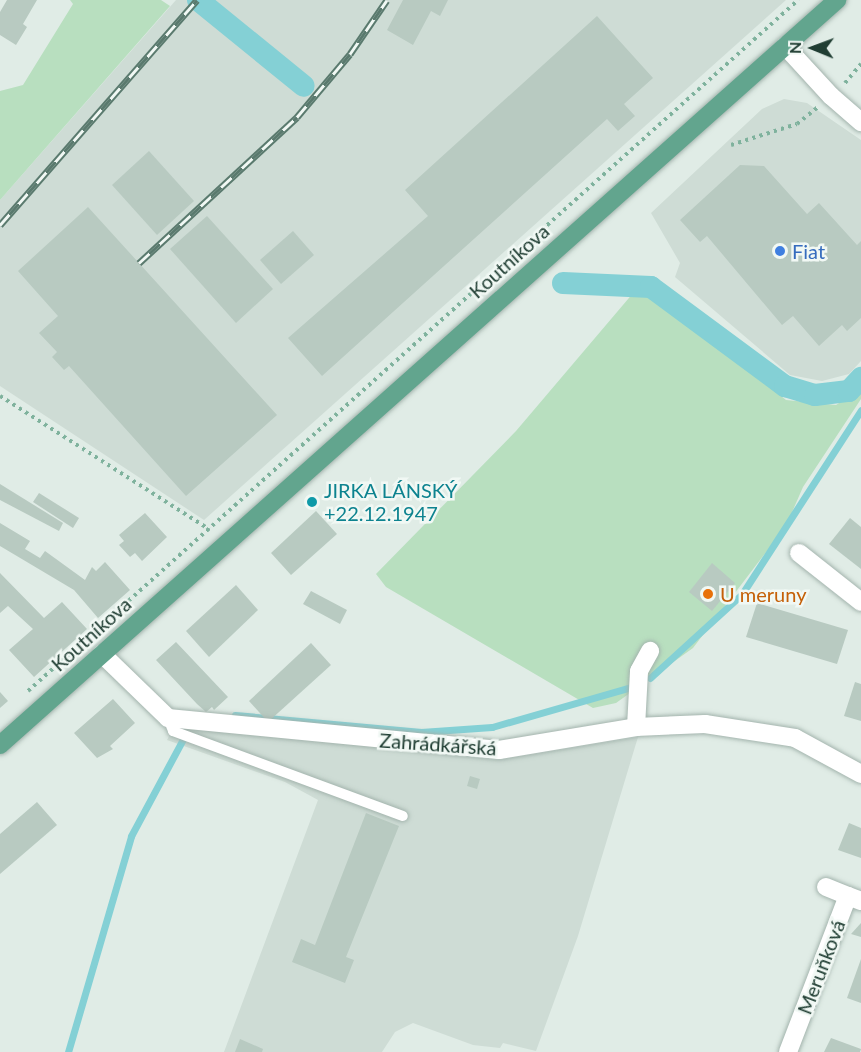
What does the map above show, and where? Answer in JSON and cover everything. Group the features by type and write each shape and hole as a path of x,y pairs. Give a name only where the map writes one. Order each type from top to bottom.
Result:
{"main road":[{"name":"Koutníkova","path":"0,745 837,0"}],"street":[{"path":"785,46 831,96 861,122"},
{"path":"799,552 861,602"},
{"path":"636,727 639,671 650,651"},
{"path":"102,654 168,718"},
{"name":"Zahrádkářská","path":"168,718 499,750 636,727 705,723 773,732 818,747 861,774"},
{"path":"826,887 855,898"},
{"name":"Meruňková","path":"788,1052 855,898"}],"lane":[{"path":"168,718 173,731 403,816"}],"path":[{"path":"26,692 798,0"},
{"path":"731,145 797,123 831,96 861,64"},
{"path":"0,396 209,527"},
{"path":"209,527 211,557"}],"shaded area":[{"path":"176,0 786,0 204,520 0,386 0,200"},
{"path":"784,99 807,103 861,140 861,361 849,374 822,381 790,375 675,277 680,263 651,213 762,109"},
{"path":"176,724 498,760 638,737 578,936 536,1051 503,1043 500,1048 473,1045 413,1023 395,1032 382,1052 224,1052 318,800 285,782 167,740"}],"green space":[{"path":"70,0 161,0 170,6 0,200 0,91 23,85 73,4"},
{"path":"634,292 658,299 786,400 836,405 861,389 861,399 803,487 786,526 693,648 616,703 593,708 386,587 376,574 516,431"}],"building":[{"path":"7,0 37,0 23,24 27,27 16,45 0,35 0,12"},
{"path":"403,0 448,0 440,16 431,11 413,45 387,30"},
{"path":"597,16 653,78 624,104 635,116 618,131 607,119 322,376 288,338 428,216 405,190"},
{"path":"149,151 194,201 157,235 112,185"},
{"name":"Fiat","path":"740,165 764,166 807,214 819,203 857,245 861,241 861,318 847,331 842,325 819,346 793,316 782,325 707,236 700,242 680,220"},
{"path":"88,207 277,415 186,496 69,366 64,370 52,357 57,352 39,333 58,316 18,271"},
{"path":"207,216 273,289 236,323 170,249"},
{"path":"293,231 314,255 281,284 260,260"},
{"path":"0,484 63,523 59,531 0,500"},
{"path":"39,493 79,518 73,528 33,502"},
{"path":"316,511 337,534 291,575 271,553"},
{"path":"145,513 167,537 142,561 135,553 130,557 119,545 124,541 119,535"},
{"path":"850,518 861,527 861,569 829,544"},
{"path":"0,523 30,541 25,549 40,558 45,551 85,580 92,567 96,571 105,562 130,590 98,618 74,590 0,546"},
{"path":"712,563 735,583 712,611 689,592"},
{"path":"0,573 44,618 62,602 87,629 34,677 9,650 33,629 8,606 0,613"},
{"path":"236,585 258,610 209,657 186,631"},
{"path":"311,591 347,610 340,624 303,604"},
{"path":"757,603 848,630 837,664 746,637"},
{"path":"176,642 228,697 214,710 212,707 206,712 156,660"},
{"path":"311,643 331,665 268,722 249,701"},
{"path":"855,682 861,684 861,721 844,716"},
{"path":"0,692 8,701 0,708"},
{"path":"113,699 135,723 110,746 113,749 97,758 74,733"},
{"path":"470,776 480,779 477,789 467,786"},
{"path":"37,802 57,825 0,874 0,834"},
{"path":"366,813 399,826 346,957 354,960 345,983 292,962 301,939 315,945"},
{"path":"849,823 861,828 861,858 838,850"},
{"path":"861,923 861,937 851,934"},
{"path":"861,959 861,1003 847,998"},
{"path":"831,1038 861,1049 860,1052 824,1052"},
{"path":"240,1039 263,1049 262,1052 235,1052"}],"waterway":[{"path":"198,0 304,86"},
{"path":"563,283 651,287 785,386 815,395 849,391 861,378"},
{"path":"650,678 742,594 861,410"},
{"path":"235,715 421,732 492,727 635,686"},
{"path":"68,1052 131,836 183,739"}],"railway":[{"path":"0,225 197,0"},
{"path":"139,263 297,117 350,54 387,0"}],"place":[{"name":"Fiat","path":"780,251"},
{"name":"JIRKA LÁNSKÝ +22.12.1947","path":"312,502"},
{"name":"U meruny","path":"708,594"}]}
